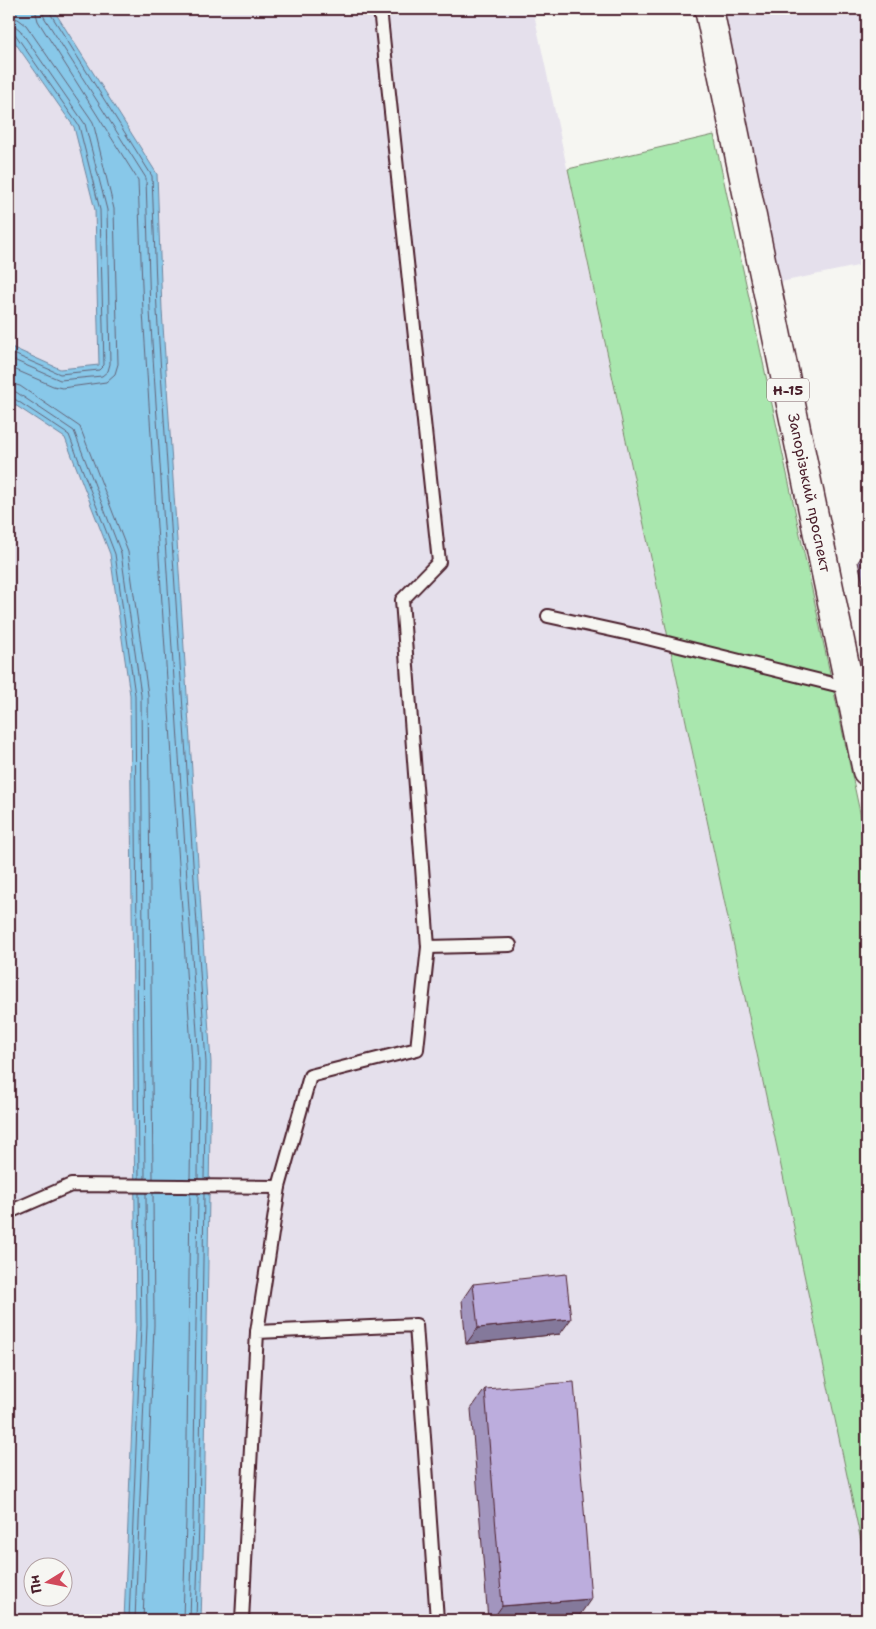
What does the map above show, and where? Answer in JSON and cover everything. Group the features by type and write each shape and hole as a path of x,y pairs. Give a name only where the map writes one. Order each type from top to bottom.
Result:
{"main road":[{"name":"Запорізький проспект","path":"709,9 867,771"}],"lane":[{"path":"242,1620 257,1332 279,1187 310,1076 417,1049 428,947 402,600 439,562 380,9"},
{"path":"548,616 639,636 849,688"},
{"path":"428,947 510,945"},
{"path":"9,1212 71,1185 279,1187"},
{"path":"257,1332 416,1325 437,1620"}],"shaded area":[{"path":"53,9 533,9 867,1569 867,1620 201,1620 211,1063 162,310 157,174"},
{"path":"719,9 862,9 867,35 867,264 776,283"},
{"path":"9,34 74,127 95,210 130,695 136,1325 124,1620 9,1620"}],"green space":[{"path":"714,135 867,845 867,1569 568,169"}],"water":[{"path":"9,9 53,9 157,174 162,310 211,1063 201,1620 124,1620 136,1325 130,695 110,554 65,438 9,401 9,346 60,369 99,365 95,210 74,127 9,34"}],"building":[{"path":"566,1274 571,1319 478,1328 473,1284"},
{"path":"574,1382 591,1599 502,1606 485,1389"}]}
